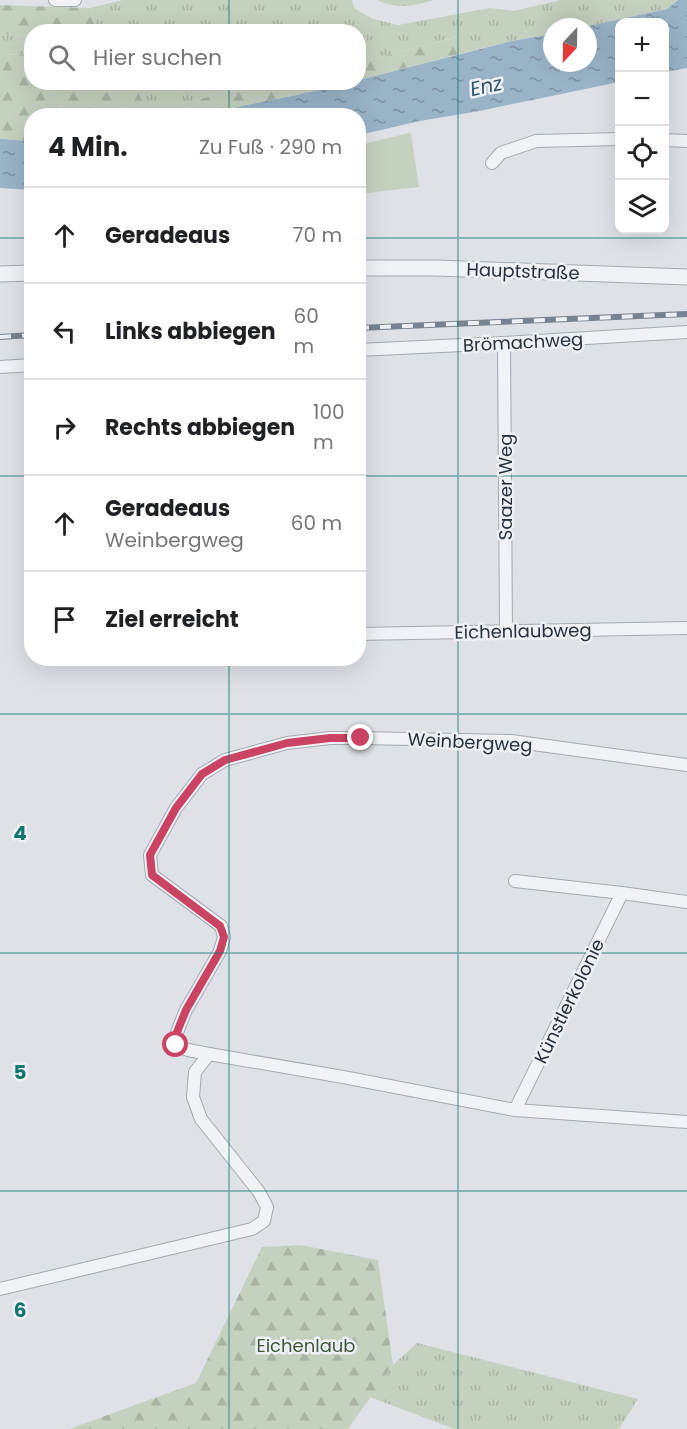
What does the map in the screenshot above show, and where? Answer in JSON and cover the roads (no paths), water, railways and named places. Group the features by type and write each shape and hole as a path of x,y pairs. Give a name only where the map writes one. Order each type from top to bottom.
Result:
{"street":[{"path":"56,0 75,0"},
{"path":"492,163 501,153 536,141 615,139"},
{"path":"669,140 687,141"},
{"name":"Hauptstraße","path":"366,268 436,268 687,277"},
{"path":"0,274 24,273"},
{"name":"Brömachweg","path":"366,350 687,332"},
{"name":"Saazer Weg","path":"504,343 506,631"},
{"path":"0,367 24,366"},
{"name":"Eichenlaubweg","path":"366,634 687,628"},
{"name":"Weinbergweg","path":"208,1054 176,1045 177,1032 186,1010 220,951 224,937 220,926 152,875 150,855 176,808 202,774 225,760 287,743 330,738 361,738 511,741 687,765"},
{"path":"515,881 687,902"},
{"name":"Künstlerkolonie","path":"516,1110 622,893"},
{"path":"0,1289 252,1229 264,1221 267,1207 259,1192 201,1119 193,1097 195,1072 208,1054 516,1110 687,1122"}],"water":[{"path":"678,0 687,0 687,68 669,71 669,18 626,18 667,9"},
{"name":"Enz","path":"615,20 615,83 366,133 366,108 232,108 318,90 366,90 366,78 512,41 543,36 543,72 597,72 597,24"},
{"path":"0,139 24,141 24,190 0,188"}],"railway":[{"path":"366,328 687,314"},
{"path":"0,337 24,336"}],"park label":[{"name":"Eichenlaub","path":"306,1345"}]}
